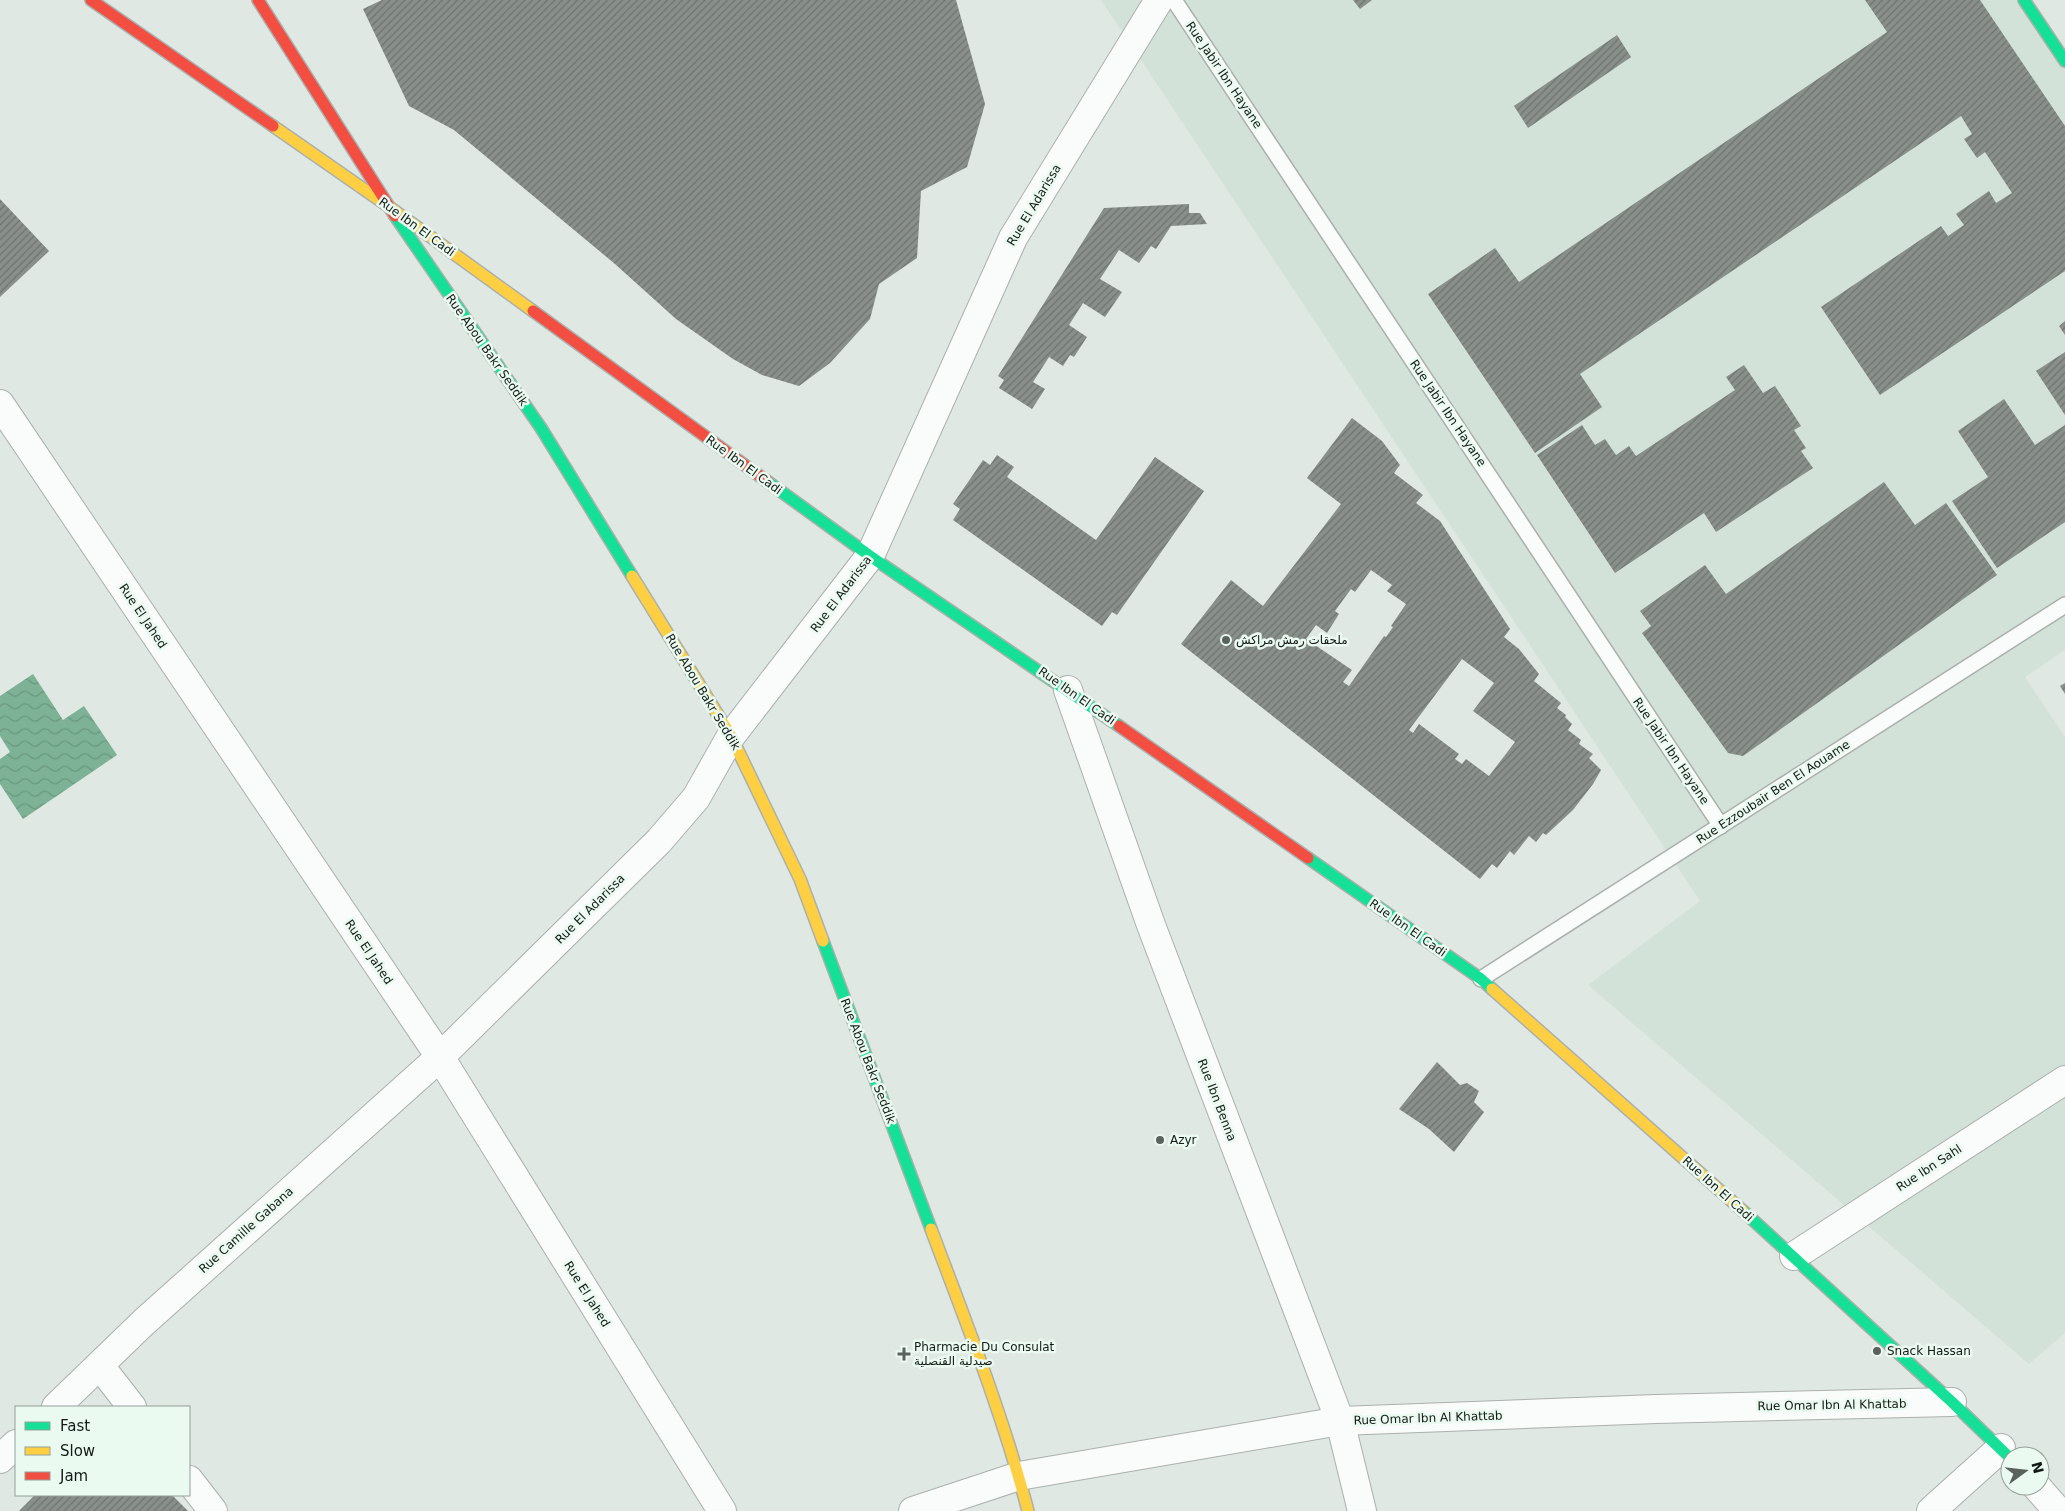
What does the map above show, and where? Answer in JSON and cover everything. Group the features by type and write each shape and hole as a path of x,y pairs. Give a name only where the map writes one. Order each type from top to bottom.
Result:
{"street":[{"name":"Rue Ibn El Cadi","path":"91,0 388,206 870,556 1068,690 1481,979 1794,1256 2000,1447"},
{"name":"Rue Abou Bakr Seddik","path":"258,0 388,206 541,428 732,736 800,879 975,1346 1019,1476 1028,1511"},
{"name":"Rue El Adarissa","path":"440,1057 659,841 696,798 732,736 870,556 1013,238 1159,0"},
{"path":"2024,0 2065,62"},
{"name":"Rue El Jahed","path":"0,404 440,1057 722,1511"},
{"name":"Rue Ibn Benna","path":"1068,690 1151,925 1340,1421 1362,1511"},
{"name":"Rue Camille Gabana","path":"57,1406 144,1322 440,1057"},
{"name":"Rue Ibn Sahl","path":"1794,1256 2065,1080"},
{"path":"100,1366 131,1406"},
{"name":"Rue Omar Ibn Al Khattab","path":"913,1511 1019,1476 1340,1421 1656,1409 1952,1402"},
{"path":"0,1459 15,1445"},
{"path":"1931,1511 2000,1458"},
{"path":"190,1481 213,1511"},
{"path":"2045,1496 2058,1511"}],"lane":[{"name":"Rue Jabir Ibn Hayane","path":"1174,0 1721,826"},
{"name":"Rue Ezzoubair Ben El Aouame","path":"1481,979 2065,605"}],"shaded area":[{"path":"1101,0 2024,0 2065,59 2065,650 2025,677 2065,737 2065,1333 2029,1364 1588,985 1700,901"}],"water":[{"path":"33,674 63,720 84,706 117,755 23,819 0,784 0,759 10,752 0,736 0,696"}],"building":[{"path":"382,0 956,0 985,104 967,167 921,191 917,258 879,284 870,319 830,363 799,386 762,375 733,359 676,319 615,264 454,130 409,106 363,9"},
{"path":"1353,0 1372,0 1360,9"},
{"path":"1865,0 1980,0 2065,126 2065,271 1880,395 1821,307 1941,226 1948,236 1964,225 1956,214 1989,191 1996,203 2012,193 1985,152 1977,158 1964,139 1972,134 1961,116 1580,374 1602,407 1535,453 1428,294 1495,248 1519,282 1887,32"},
{"path":"1617,35 1631,57 1528,128 1514,106"},
{"path":"0,199 49,251 0,297"},
{"path":"1189,204 1189,213 1200,213 1207,224 1171,226 1156,249 1151,246 1139,263 1119,250 1100,279 1122,292 1105,317 1083,303 1069,325 1087,337 1074,357 1070,355 1063,366 1049,357 1033,382 1045,389 1032,409 999,388 1004,380 998,376 1104,208"},
{"path":"2065,321 2065,335 2059,326"},
{"path":"2065,352 2065,415 2036,371"},
{"path":"1744,365 1763,393 1775,386 1801,426 1794,430 1806,448 1801,451 1813,468 1716,532 1704,513 1615,573 1537,455 1582,425 1595,445 1605,439 1616,455 1629,446 1636,456 1735,390 1726,377"},
{"path":"2004,399 2035,445 2065,425 2065,522 1997,568 1952,501 1988,477 1958,431"},
{"path":"1352,418 1382,441 1400,465 1394,473 1423,495 1416,503 1440,521 1510,629 1504,637 1519,649 1539,674 1534,681 1561,703 1557,708 1566,715 1565,717 1572,724 1568,730 1581,740 1579,744 1593,754 1589,758 1601,770 1573,810 1546,835 1543,833 1536,842 1529,836 1514,855 1510,851 1497,868 1492,864 1480,879 1181,644 1231,580 1263,606 1341,504 1307,478","holes":["1371,570 1392,585 1387,591 1406,604 1391,626 1393,627 1386,637 1384,636 1349,686 1343,682 1352,670 1306,639 1316,625 1327,633 1339,614 1335,611 1351,589 1355,592","1462,659 1494,683 1473,711 1515,742 1489,776 1466,759 1462,764 1455,759 1459,754 1419,724 1413,733 1409,730"]},
{"path":"997,455 1014,467 1007,477 1096,540 1155,457 1204,491 1117,615 1112,612 1102,626 953,520 960,509 953,504 983,460 990,465"},
{"path":"1884,482 1915,525 1946,503 1997,575 1743,756 1728,753 1642,633 1651,626 1640,611 1705,565 1726,594"},
{"path":"2065,683 2065,694 2060,686"},
{"path":"1437,1062 1460,1085 1467,1083 1479,1091 1474,1102 1484,1112 1454,1152 1429,1129 1399,1109"},
{"path":"34,1496 173,1496 188,1511 19,1511"}],"traffic: fast":[{"path":"2024,0 2065,61"},
{"path":"395,216 541,428 632,576"},
{"path":"768,482 870,556 1119,726"},
{"path":"1308,858 1481,979 1492,989"},
{"path":"823,941 931,1229"},
{"path":"1743,1211 2000,1448"}],"traffic: slow":[{"path":"273,126 533,311"},
{"path":"632,576 731,736 800,879 823,941"},
{"path":"1492,989 1743,1211"},
{"path":"931,1229 996,1404 1028,1511"}],"traffic: jam":[{"path":"91,0 273,126"},
{"path":"258,0 395,216"},
{"path":"533,311 768,482"},
{"path":"1119,726 1308,858"}],"place":[{"name":"ملحقات رمش مراكش","path":"1226,640"},
{"name":"Azyr","path":"1160,1140"},
{"name":"Snack Hassan","path":"1877,1351"},
{"name":"Pharmacie Du Consulat صيدلية القنصلية","path":"904,1354"}]}
